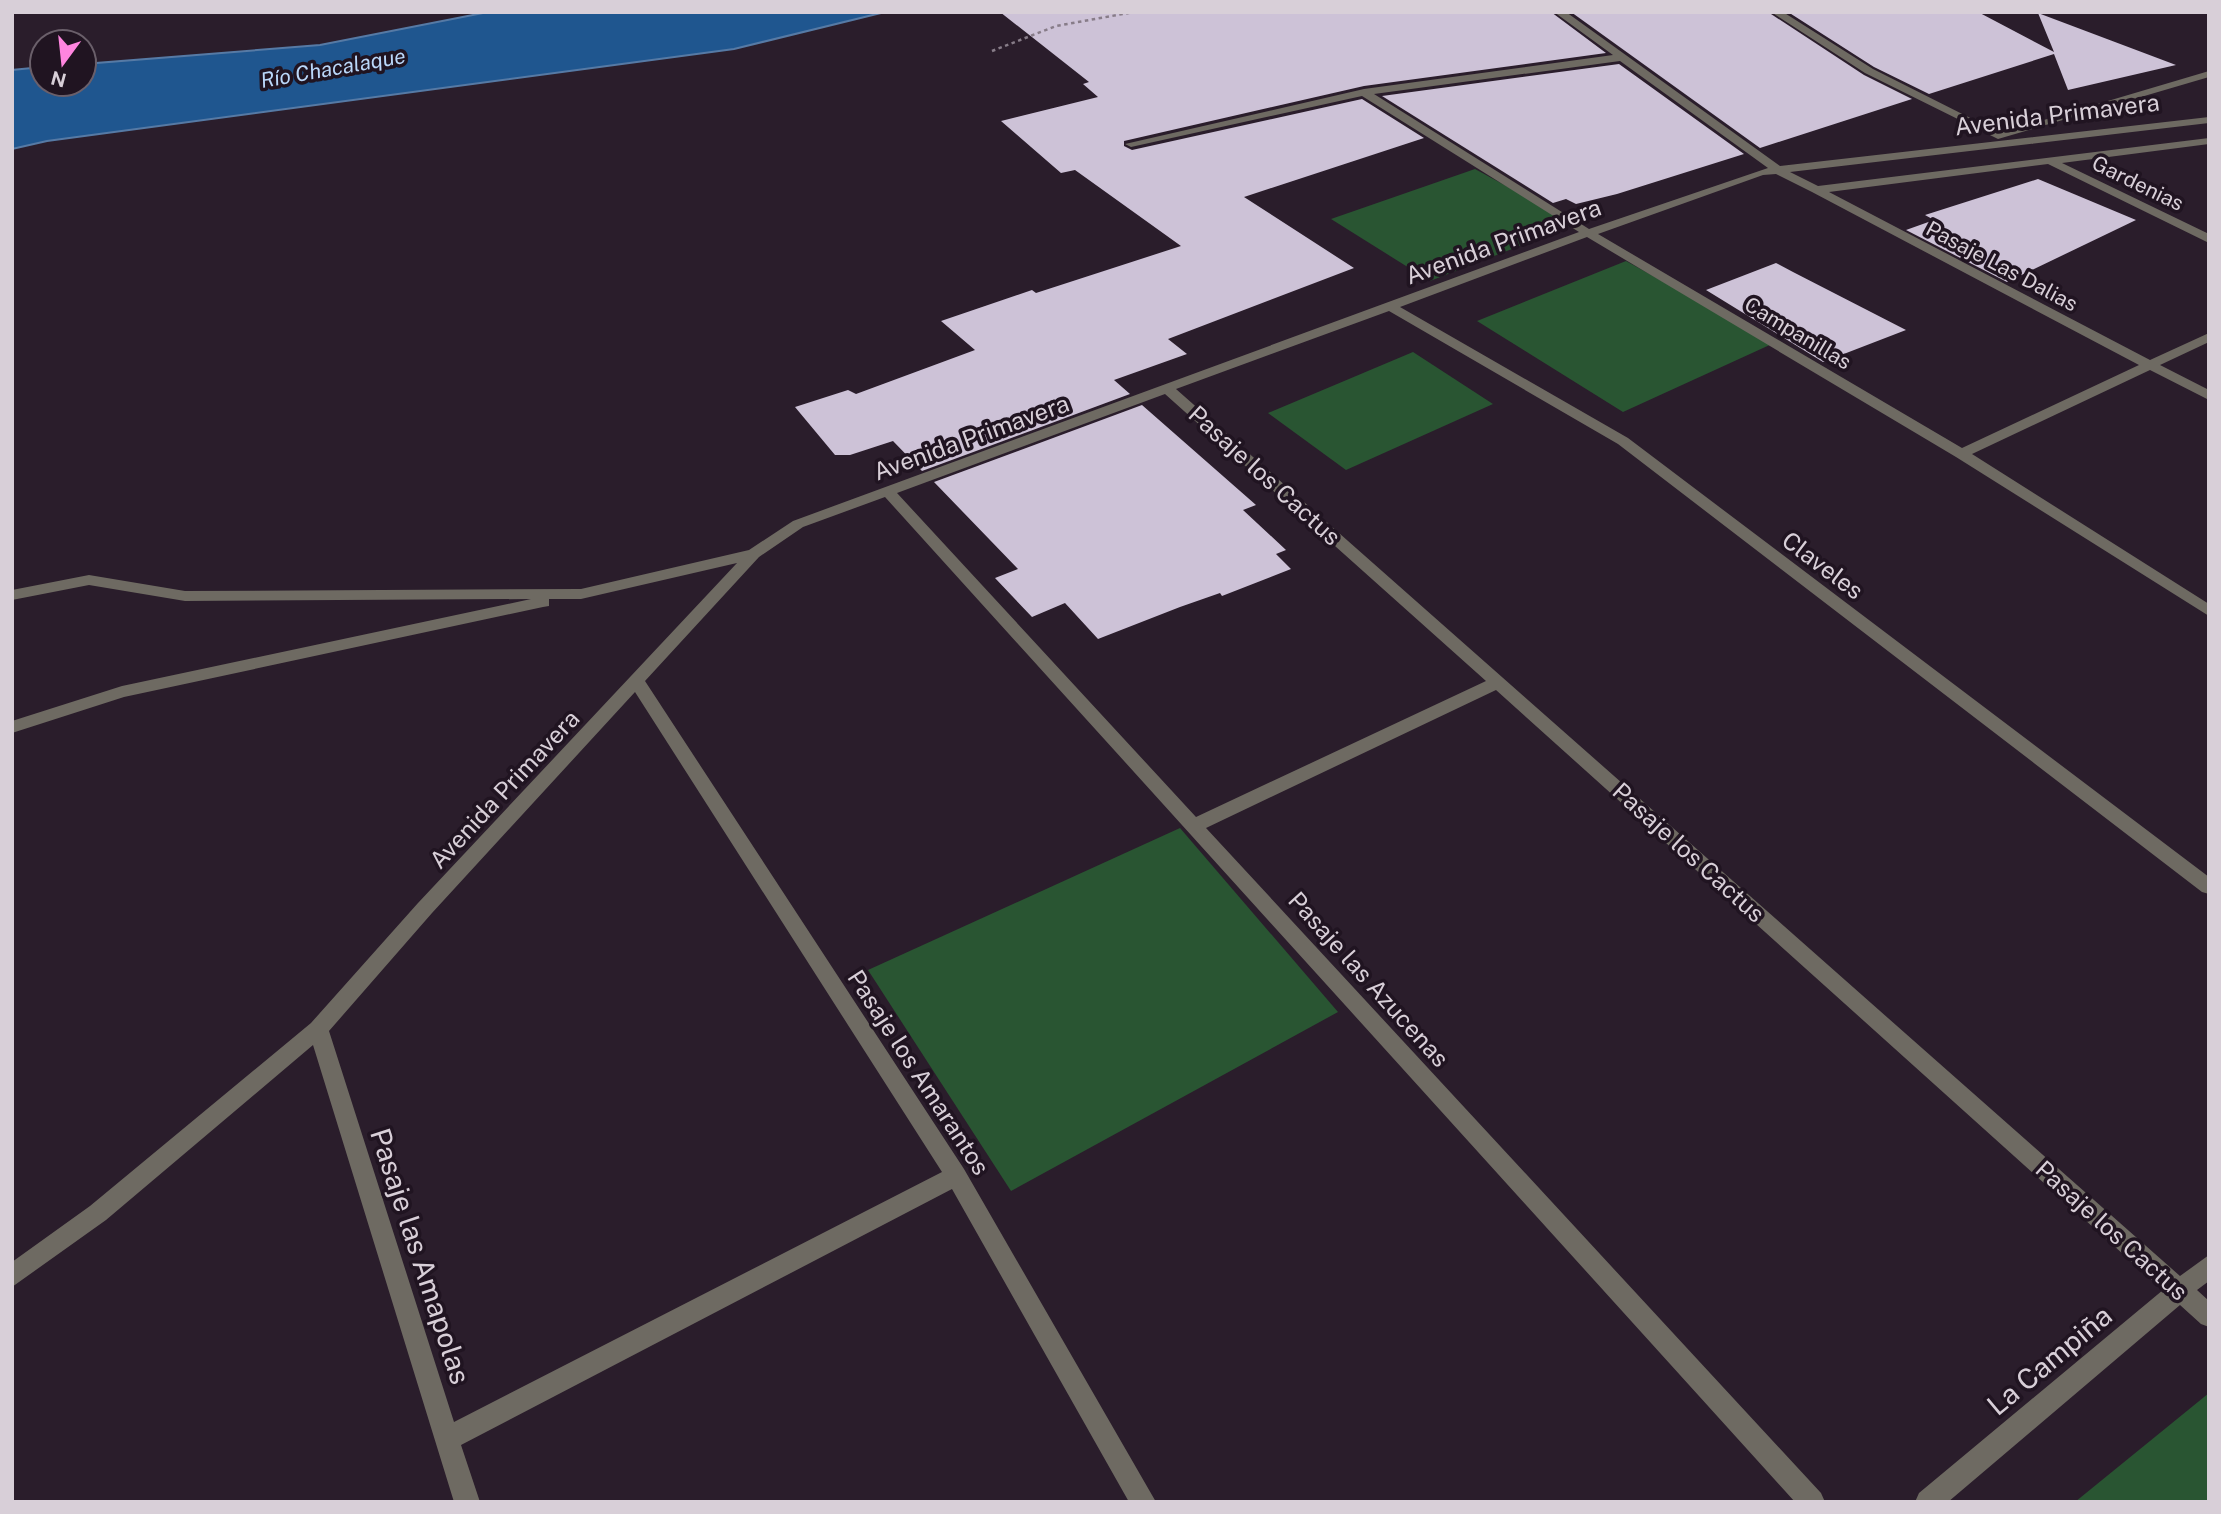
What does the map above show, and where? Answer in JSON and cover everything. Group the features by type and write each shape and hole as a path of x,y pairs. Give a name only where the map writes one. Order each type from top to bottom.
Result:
{"street":[{"name":"Pasaje Las Dalias","path":"1559,12 1778,170 2209,396"},
{"path":"1776,12 1869,71 1997,136"},
{"path":"1131,144 1364,92 1623,57"},
{"path":"1961,149 2209,74"},
{"name":"Campanillas","path":"1364,92 1588,233 1961,454 2209,611"},
{"name":"Avenida Primavera","path":"12,1276 98,1213 318,1029 425,908 754,554 798,524 1761,172 2209,120"},
{"path":"1816,190 2209,141"},
{"name":"Gardenias","path":"2051,162 2209,239"},
{"name":"Claveles","path":"1392,307 1623,441 2209,887"},
{"path":"1961,454 2209,337"},
{"name":"Pasaje los Cactus","path":"1168,389 2209,1316"},
{"name":"Pasaje las Azucenas","path":"887,491 1812,1502"},
{"path":"12,727 122,692 581,594 754,554"},
{"path":"12,594 89,580 185,596 581,594"},
{"name":"Pasaje los Amarantos","path":"636,680 956,1176 1143,1502"},
{"path":"1193,826 1499,682"},
{"name":"Pasaje las Amapolas","path":"318,1029 467,1502"},
{"path":"447,1439 956,1176"},
{"name":"La Campiña","path":"1928,1502 2178,1289 2209,1266"}],"path":[{"path":"992,51 1056,26 1134,12"}],"green space":[{"path":"1475,169 1576,224 1430,281 1331,219"},
{"path":"1626,261 1774,343 1623,412 1477,321"},
{"path":"1413,352 1493,404 1346,470 1268,413"},
{"path":"1180,828 1338,1012 1011,1191 868,970"},
{"path":"2209,1393 2209,1502 2075,1502"}],"water":[{"name":"Río Chacalaque","path":"488,12 885,12 734,49 47,141 12,149 12,70 28,68 28,98 98,98 98,63 320,45"}],"building":[{"path":"1000,12 1551,12 1606,53 1364,86 1124,141 1124,146 1132,150 1362,99 1424,138 1244,197 1354,268 1168,339 1187,354 1114,380 1130,394 922,471 893,441 850,455 835,455 795,407 848,390 856,394 975,350 941,321 1032,290 1036,293 1181,246 1075,170 1061,173 1001,121 1098,97 1083,84 1089,82"},
{"path":"1571,12 1768,12 1864,75 1912,99 1760,148"},
{"path":"1788,12 1978,12 2054,52 2038,13 2176,65 2068,90 2054,54 1929,94 1874,67"},
{"path":"1619,64 1744,154 1617,194 1576,204 1566,199 1553,203 1382,96"},
{"path":"2038,179 2136,220 2007,282 1906,230 1934,220 1925,215"},
{"path":"1776,263 1906,330 1823,362 1706,290"},
{"path":"1142,405 1256,505 1243,510 1286,550 1276,554 1291,569 1222,596 1220,593 1180,607 1098,639 1065,603 1032,617 995,578 1018,569 934,482"}]}
